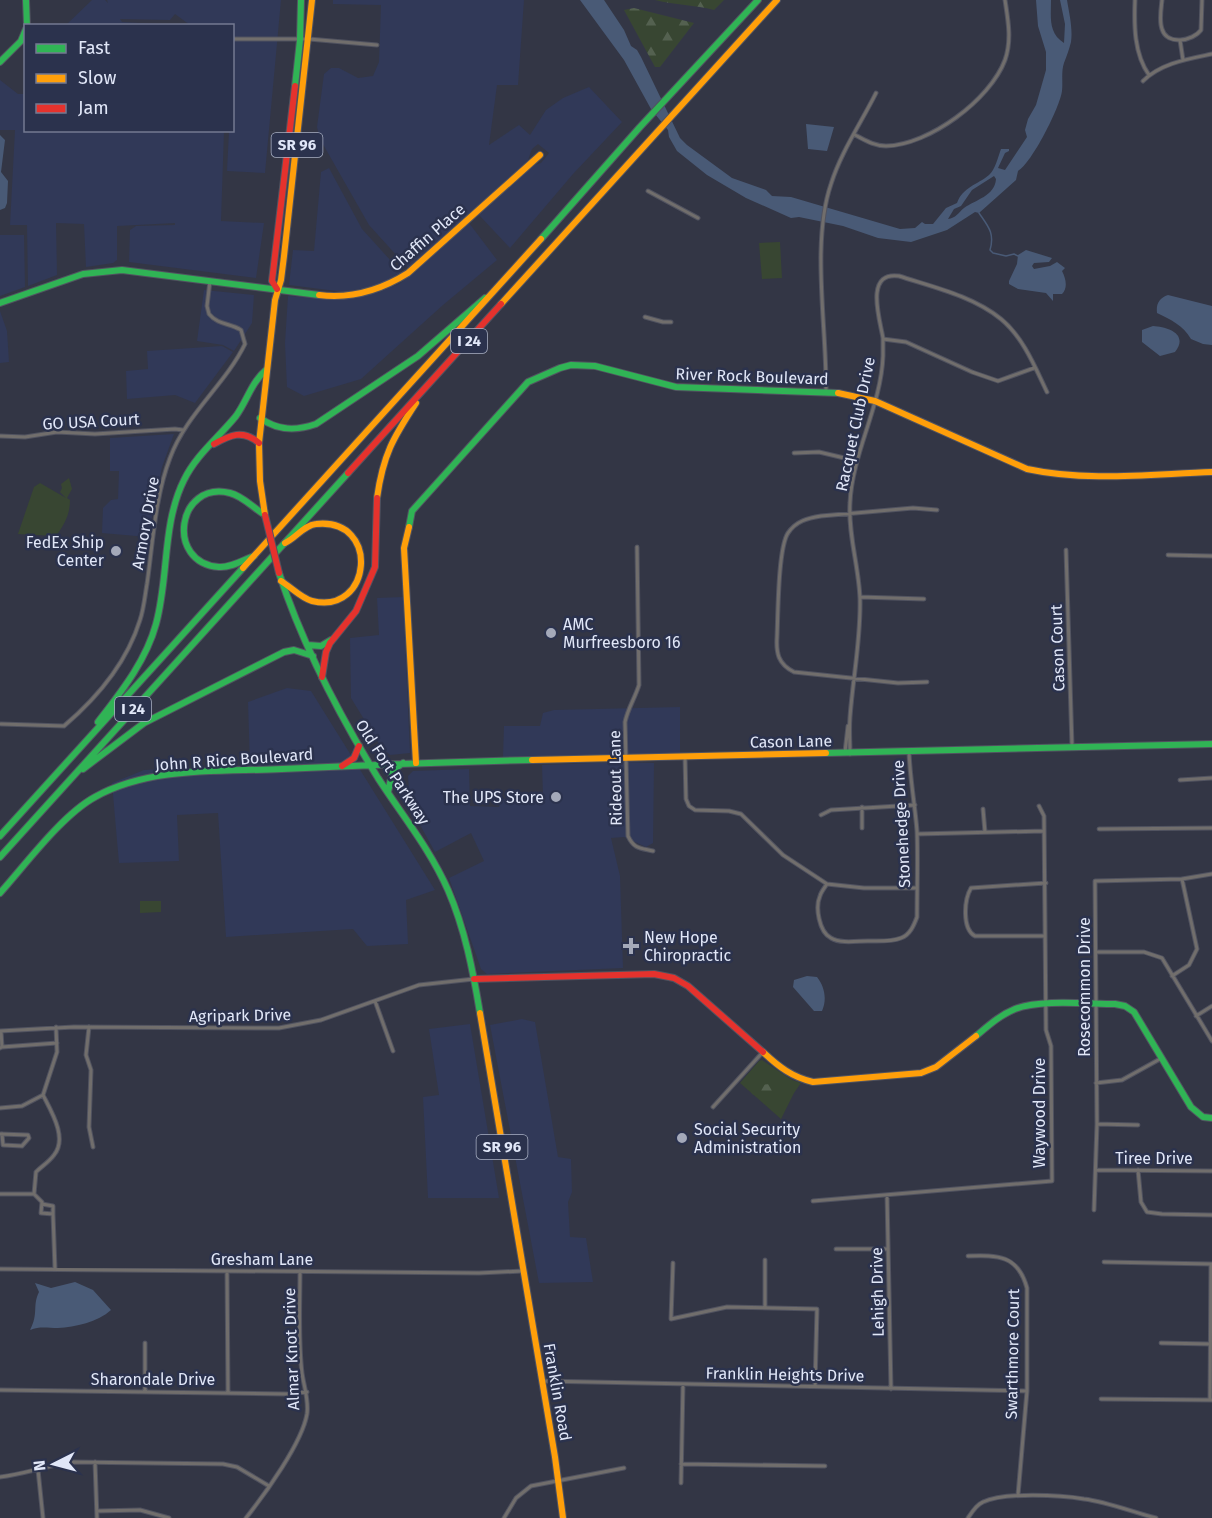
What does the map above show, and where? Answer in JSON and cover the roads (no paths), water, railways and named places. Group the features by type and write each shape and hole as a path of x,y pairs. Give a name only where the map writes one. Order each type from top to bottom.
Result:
{"main road":[{"path":"26,0 26,24"},
{"name":"Old Fort Parkway","path":"277,289 272,281 300,40 301,0"},
{"name":"Old Fort Parkway","path":"312,0 284,256 281,280 277,289 260,418 260,481 265,515 279,573 291,610 322,677 370,764 423,842 445,883 464,931 523,1271"},
{"name":"I 24","path":"0,836 504,281 640,127 758,0"},
{"name":"I 24","path":"0,857 777,0"},
{"path":"0,62 21,41 24,33"},
{"name":"Chaffin Place","path":"0,303 83,274 122,270 331,296 362,294 389,286 408,273 540,155"},
{"path":"260,418 272,426 291,429 305,428 320,422 418,356 504,281"},
{"name":"River Rock Boulevard","path":"416,763 404,548 412,511 528,382 544,373 573,365 600,368 676,387 826,391 875,401 1027,468 1045,473 1088,476 1212,472"},
{"path":"81,745 126,683 146,649 156,624 174,511 183,480 195,461 239,412 257,376 266,370"},
{"path":"322,677 326,652 357,610 375,567 377,501 381,471 393,438 425,389"},
{"path":"195,461 213,444 227,437 244,433 252,436 259,443"},
{"path":"255,555 229,566 208,565 192,555 187,547 183,523 190,506 213,492 233,493 253,509 265,515"},
{"path":"282,581 312,600 331,602 340,599 354,587 360,578 363,559 353,536 336,525 326,523 309,526 292,540 284,543"},
{"path":"308,645 321,646 339,633"},
{"path":"72,778 144,723 274,657 291,650 313,656"},
{"name":"Cason Lane","path":"370,764 1212,744"},
{"path":"342,766 354,758 359,746"},
{"path":"388,792 393,770 403,763"},
{"name":"John R Rice Boulevard","path":"0,892 73,812 95,797 117,787 163,775 370,764"},
{"path":"474,979 654,974 669,976 682,981 692,989 762,1053 796,1078 813,1082 921,1073 936,1067 1001,1016 1017,1008 1046,1004 1115,1004 1125,1006 1134,1012 1160,1059 1196,1113 1212,1118"},
{"name":"Franklin Road","path":"523,1271 559,1481 563,1518"}],"street":[{"path":"855,134 874,144 895,145 942,127 981,97 1001,69 1008,48 1009,18 1005,0"},
{"path":"1135,0 1138,48 1149,75"},
{"path":"1162,0 1162,29 1166,35 1180,40 1194,38 1202,30 1202,0"},
{"path":"234,39 309,39 376,45"},
{"path":"1180,40 1183,60"},
{"path":"1143,81 1149,75 1183,60 1212,54"},
{"path":"826,391 823,220 831,184 840,162 876,93"},
{"path":"648,191 698,218"},
{"name":"Racquet Club Drive","path":"847,754 859,631 860,597 849,513 851,486 875,401 882,362 883,339 876,294 884,280 893,275 899,276 961,297 1000,318 1017,337 1047,392"},
{"name":"Armory Drive","path":"2,724 64,726 94,697 121,662 141,620 161,489 169,460 183,430 224,378 245,344 241,330 233,325 220,323 209,314 207,306 210,281"},
{"path":"645,316 671,322"},
{"path":"883,339 906,342 964,369 998,381 1034,368"},
{"name":"GO USA Court","path":"0,436 26,437 57,432 94,434 183,430"},
{"path":"794,453 819,452 857,461"},
{"path":"927,682 898,683 794,672 783,665 777,650 783,550 788,533 796,524 807,519 849,513 913,508 937,510"},
{"name":"Rideout Lane","path":"637,546 639,685 625,722 628,836 632,844 653,851"},
{"name":"Cason Court","path":"1066,550 1072,746"},
{"path":"1168,555 1212,556"},
{"path":"860,597 924,599"},
{"name":"Stonehedge Drive","path":"827,884 819,897 820,924 832,939 888,940 902,938 912,928 917,916 917,834 915,805 910,783 909,752"},
{"path":"685,757 686,799 689,806 695,810 729,811 741,814 783,855 827,884 864,888 917,888"},
{"path":"1180,780 1212,778"},
{"path":"821,814 831,810 862,807 915,805"},
{"name":"Waywood Drive","path":"813,1200 1052,1181 1051,1046 1046,1030 1044,936 1045,831 1044,816 1039,806"},
{"path":"862,807 862,828"},
{"path":"983,809 985,832"},
{"path":"1099,829 1212,828"},
{"path":"917,834 1045,831"},
{"name":"Rosecommon Drive","path":"1094,1210 1097,1124 1095,881 1182,879 1212,874"},
{"path":"1173,976 1189,965 1197,948 1182,879"},
{"path":"1044,936 975,936 969,932 966,922 967,894 971,888 1046,882"},
{"path":"1096,952 1144,952 1162,958 1212,1041"},
{"name":"Agripark Drive","path":"0,1031 56,1027 279,1029 321,1020 419,985 474,979"},
{"path":"375,1000 393,1051"},
{"path":"1196,1016 1212,1006"},
{"path":"0,1108 22,1106 43,1095 56,1055 56,1027"},
{"path":"90,1027 86,1055 91,1070 89,1127 93,1147"},
{"path":"0,1031 1,1047 57,1043"},
{"path":"713,1107 762,1053"},
{"path":"1096,1083 1122,1080 1160,1059"},
{"path":"43,1095 54,1116 59,1141 55,1155 36,1172 34,1194 41,1204 41,1213 53,1214"},
{"path":"1097,1124 1138,1125"},
{"path":"1,1134 28,1135 29,1138 22,1146 3,1145 1,1134"},
{"name":"Tiree Drive","path":"1096,1170 1212,1171"},
{"path":"1138,1170 1141,1202 1148,1212 1212,1215"},
{"path":"0,1194 34,1194"},
{"name":"Lehigh Drive","path":"887,1195 891,1389"},
{"path":"41,1204 53,1206 55,1269"},
{"path":"836,1250 888,1249"},
{"name":"Swarthmore Court","path":"968,1256 1003,1258 1015,1264 1023,1274 1027,1288 1027,1391 1018,1495"},
{"path":"765,1260 765,1308"},
{"path":"1101,1399 1211,1400 1212,1264 1104,1262"},
{"path":"673,1263 671,1319 727,1307 817,1309 814,1386"},
{"name":"Gresham Lane","path":"0,1269 479,1273 523,1271"},
{"path":"227,1271 228,1392"},
{"name":"Almar Knot Drive","path":"246,1518 289,1455 307,1415 307,1392 302,1363 300,1271"},
{"path":"145,1343 145,1391"},
{"path":"1161,1343 1211,1344"},
{"name":"Franklin Heights Drive","path":"542,1381 1027,1391"},
{"path":"681,1483 683,1384"},
{"name":"Sharondale Drive","path":"0,1390 286,1394 307,1392"},
{"path":"95,1462 97,1518"},
{"path":"0,1477 62,1463 224,1464 237,1467 269,1486"},
{"path":"681,1464 825,1466"},
{"path":"504,1518 516,1497 531,1486 624,1468"},
{"path":"38,1470 43,1518"},
{"path":"968,1518 975,1507 984,1502 998,1497 1018,1495 1084,1498 1155,1518"},
{"path":"96,1511 140,1510 169,1518"}],"waterway":[{"path":"979,213 991,234 990,250 1006,256 1014,254 1018,256"}],"place":[{"name":"FedEx Ship Center","path":"116,551"},
{"name":"AMC Murfreesboro 16","path":"551,633"},
{"name":"The UPS Store","path":"556,797"},
{"name":"New Hope Chiropractic","path":"631,946"},
{"name":"Social Security Administration","path":"682,1138"}]}
